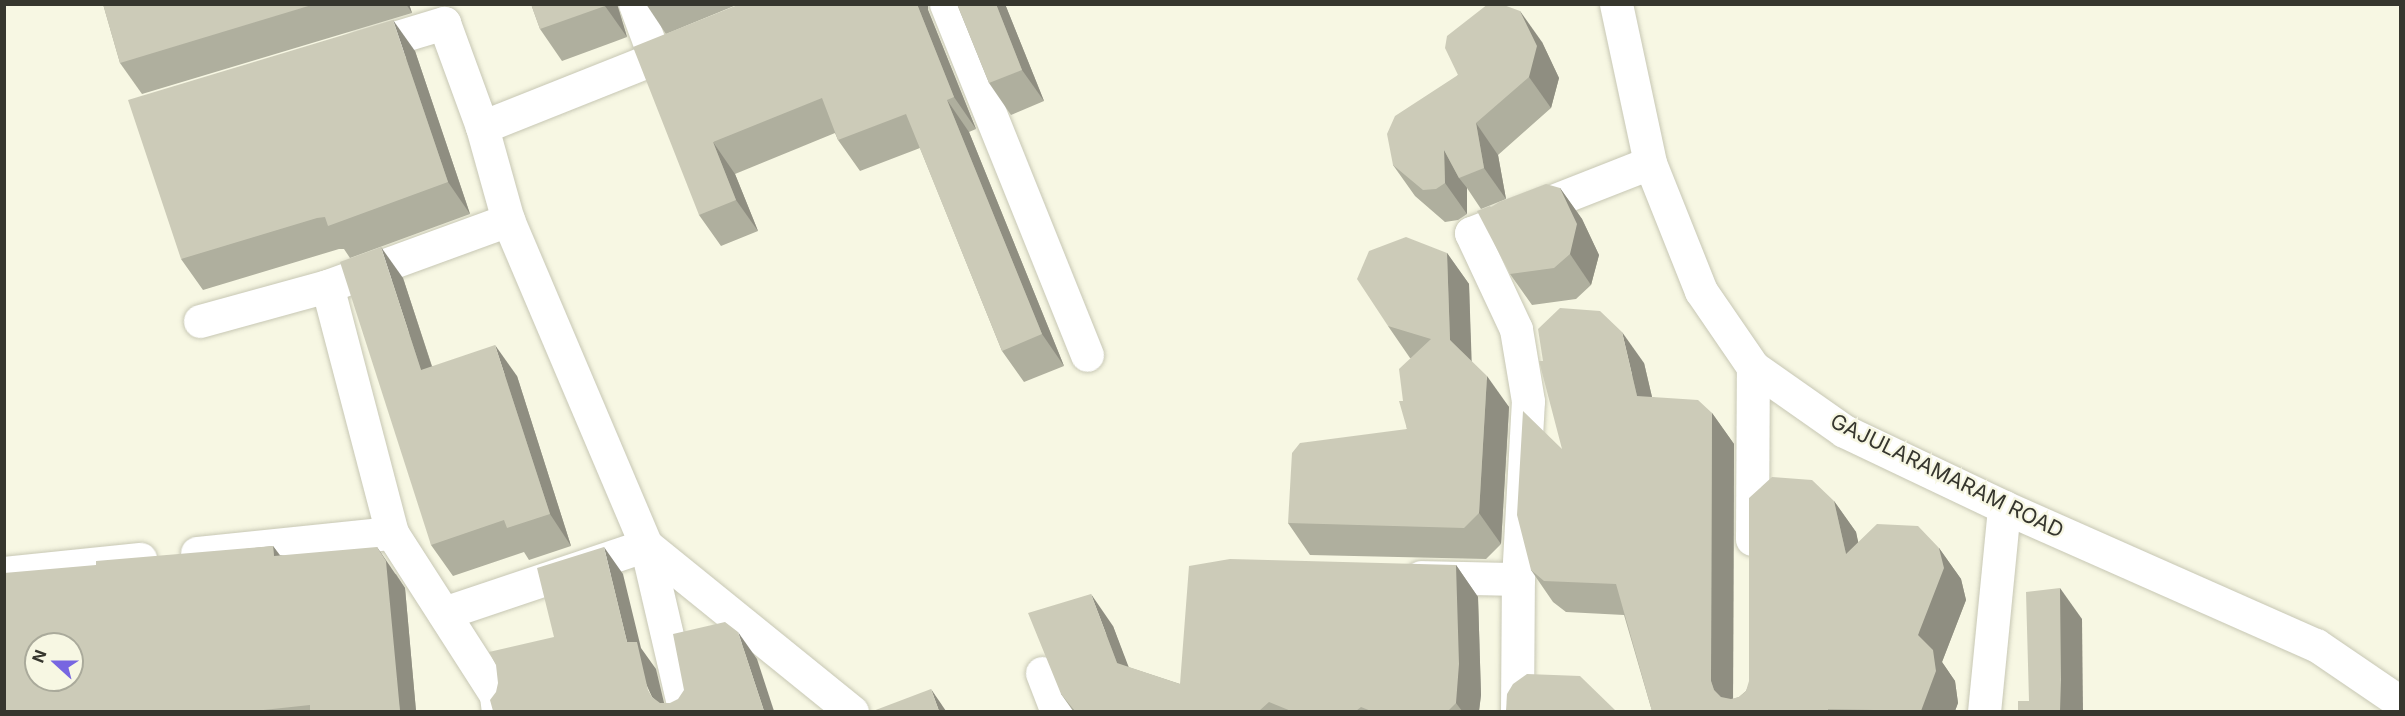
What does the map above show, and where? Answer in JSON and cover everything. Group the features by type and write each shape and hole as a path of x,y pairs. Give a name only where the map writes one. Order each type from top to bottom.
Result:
{"street":[{"path":"635,4 655,58"},
{"path":"946,4 1087,355"},
{"name":"GAJULARAMARAM ROAD","path":"1616,4 1650,163 1701,291 1753,367 1844,431 2004,507 2316,645 2400,702"},
{"path":"333,57 441,14 482,126 508,220 646,545 685,711"},
{"path":"482,126 707,37"},
{"path":"1517,711 1518,579 1528,401 1516,329 1471,233 1650,163"},
{"path":"200,321 327,286 508,220"},
{"path":"327,286 392,532 496,695 498,711"},
{"path":"1752,569 1753,367"},
{"path":"1984,711 2004,507"},
{"path":"4,573 392,532"},
{"path":"444,613 646,545"},
{"path":"646,545 852,711"},
{"path":"1386,576 1518,579"},
{"path":"1042,673 1057,711"}],"building":[{"path":"103,4 315,4 120,63"},
{"path":"531,4 605,4 605,6 540,29"},
{"path":"740,4 917,4 954,97 947,100 1042,334 1002,351 906,114 838,140 822,98 713,142 736,200 699,215 633,47"},
{"path":"957,4 996,4 1022,70 989,83"},
{"path":"1488,4 1501,4 1520,11 1537,46 1529,77 1476,123 1484,168 1459,178 1444,150 1445,183 1436,189 1423,190 1393,165 1387,134 1395,116 1458,75 1445,48 1447,36"},
{"path":"393,20 448,182 328,226 325,217 317,218 181,259 128,100"},
{"path":"1546,184 1560,188 1577,224 1570,254 1554,268 1510,274 1477,211 1490,206 1490,208 1499,202"},
{"path":"1406,237 1447,253 1450,340 1487,376 1479,513 1464,528 1288,523 1292,453 1300,443 1407,429 1399,401 1403,401 1399,369 1431,339 1388,326 1357,279 1369,251"},
{"path":"381,247 421,370 495,345 550,514 507,528 504,520 431,545 340,262"},
{"path":"1560,308 1600,311 1622,332 1637,396 1698,400 1712,413 1711,681 1714,690 1721,697 1731,699 1739,697 1746,691 1749,681 1749,498 1772,477 1812,480 1834,501 1846,554 1877,524 1918,526 1939,548 1944,568 1918,635 1933,650 1936,671 1921,711 1828,709 1828,711 1652,711 1616,584 1544,581 1531,570 1517,515 1523,411 1562,449 1539,361 1543,361 1538,329"},
{"path":"273,546 274,556 377,547 386,561 400,711 310,711 310,705 254,711 4,711 4,573 96,565 96,561"},
{"path":"604,547 627,642 637,642 648,690 652,697 660,703 670,703 678,699 684,690 673,634 725,622 738,632 764,711 493,711 490,700 496,692 498,683 496,665 489,652 554,637 537,568"},
{"path":"1230,559 1456,565 1459,664 1456,703 1448,711 1371,711 1361,707 1356,711 1291,711 1269,702 1259,711 1075,711 1061,694 1028,613 1091,594 1117,663 1180,684 1189,566"},
{"path":"2060,588 2060,711 2018,711 2018,701 2029,701 2026,592"},
{"path":"1527,674 1580,676 1616,711 1506,711 1507,694 1513,684"},
{"path":"931,689 939,711 873,711"}]}
